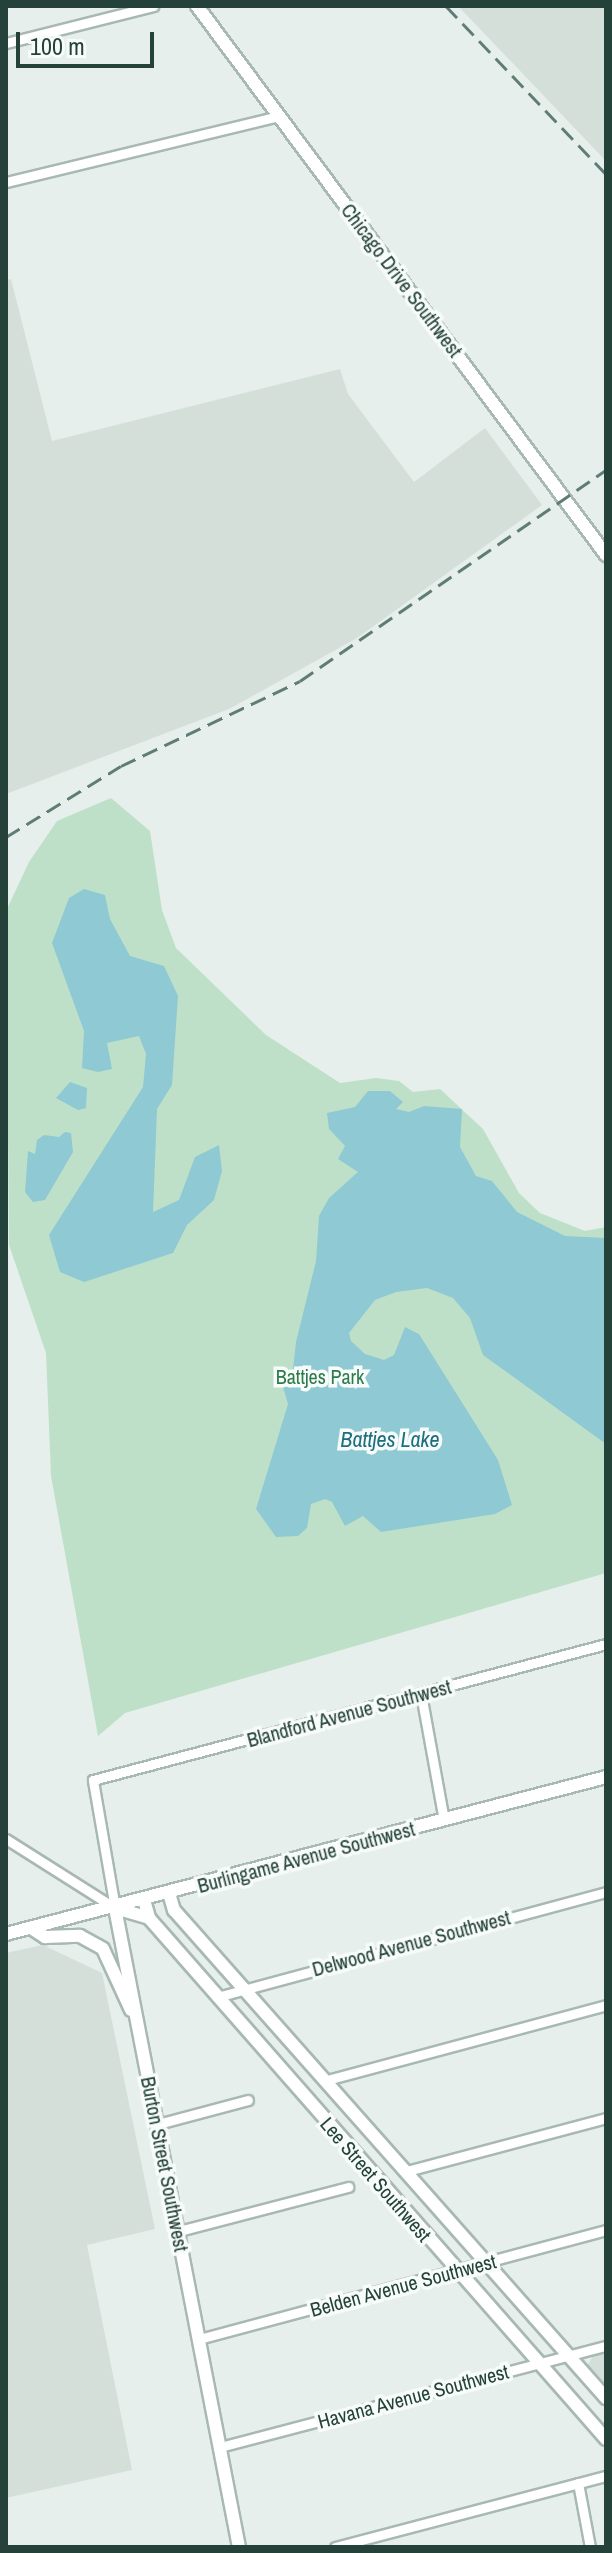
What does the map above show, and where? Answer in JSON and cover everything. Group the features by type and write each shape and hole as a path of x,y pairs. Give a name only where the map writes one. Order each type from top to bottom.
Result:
{"street":[{"path":"6,43 153,6"},
{"name":"Chicago Drive Southwest","path":"197,6 606,555"},
{"path":"6,182 279,116"},
{"name":"Blandford Avenue Southwest","path":"93,1780 606,1644"},
{"path":"421,1694 444,1820"},
{"name":"Burlingame Avenue Southwest","path":"6,1934 115,1908 606,1777"},
{"name":"Burton Street Southwest","path":"93,1780 239,2547"},
{"path":"6,1839 115,1908 149,1918"},
{"name":"Delwood Avenue Southwest","path":"217,1997 606,1892"},
{"name":"Lee Street Southwest","path":"169,1893 174,1910 606,2398"},
{"name":"Lee Street Southwest","path":"144,1900 149,1918 606,2439"},
{"path":"31,1928 45,1937 80,1936 103,1949 138,2023"},
{"path":"327,2080 606,2005"},
{"path":"158,2124 248,2100"},
{"path":"407,2171 606,2118"},
{"path":"179,2231 348,2187"},
{"name":"Belden Avenue Southwest","path":"199,2339 606,2230"},
{"name":"Havana Avenue Southwest","path":"220,2447 606,2346"},
{"path":"335,2547 606,2476"},
{"path":"578,2483 590,2547"}],"shaded area":[{"path":"458,6 606,6 606,161"},
{"path":"11,279 52,441 340,369 348,394 414,482 485,428 542,505 357,638 229,709 6,794 6,280"},
{"path":"43,1945 102,1973 155,2229 87,2245 132,2470 6,2498 6,1953"},
{"path":"606,2351 606,2387 587,2366 594,2354"}],"green space":[{"name":"Battjes Park","path":"111,798 150,831 162,910 176,948 266,1035 340,1083 376,1078 399,1081 413,1092 440,1089 483,1129 519,1193 540,1213 585,1231 606,1227 606,1573 125,1713 98,1736 51,1476 46,1353 9,1245 6,911 29,862 57,821"}],"water":[{"path":"84,889 105,895 110,919 130,956 164,966 178,996 172,1085 157,1109 153,1212 179,1200 195,1157 219,1145 222,1171 214,1200 187,1225 173,1253 84,1282 60,1272 49,1235 143,1087 146,1054 139,1036 107,1043 112,1069 98,1072 82,1068 84,1031 52,943 69,898"},
{"path":"70,1082 87,1088 86,1108 78,1110 56,1098"},
{"name":"Battjes Lake","path":"368,1091 390,1091 403,1102 396,1109 409,1112 424,1106 462,1109 460,1147 476,1176 492,1181 517,1212 565,1236 606,1238 606,1444 483,1355 470,1318 453,1298 427,1288 396,1292 375,1300 349,1333 351,1341 365,1354 384,1360 394,1355 405,1327 419,1334 498,1460 512,1505 495,1514 381,1532 363,1516 345,1526 332,1502 325,1499 311,1504 307,1528 298,1536 276,1537 256,1509 288,1404 283,1387 292,1378 296,1342 316,1261 319,1216 329,1198 358,1172 338,1159 345,1146 329,1129 327,1113 355,1107"},
{"path":"65,1132 71,1133 73,1152 45,1200 33,1202 25,1192 28,1151 35,1154 37,1140 44,1135 59,1137"}],"railway":[{"path":"446,6 606,174"},
{"path":"6,837 121,766 300,681 606,470"}]}
